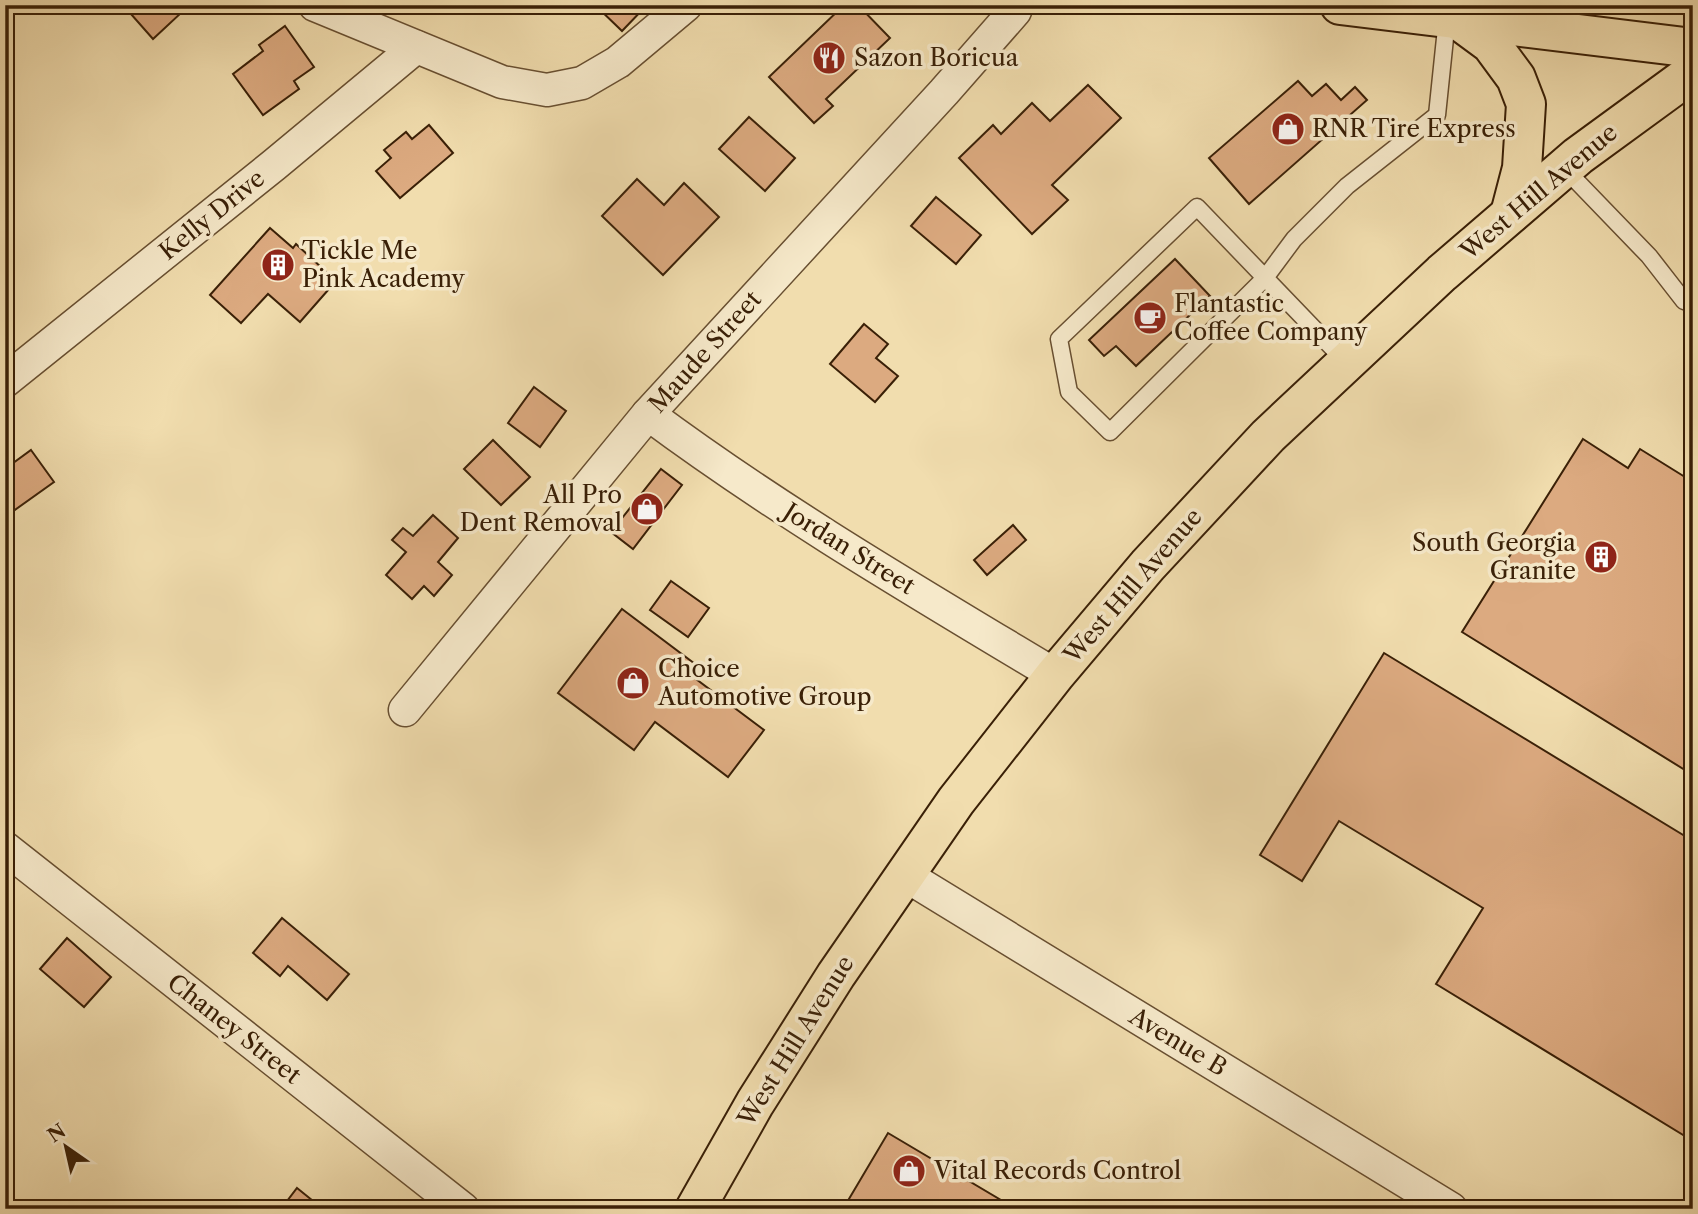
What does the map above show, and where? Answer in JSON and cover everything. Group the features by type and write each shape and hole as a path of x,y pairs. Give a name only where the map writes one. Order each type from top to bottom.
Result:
{"main road":[{"path":"1340,5 1693,48"},
{"path":"1452,19 1491,44 1516,78 1526,103 1522,168 1510,214"},
{"name":"West Hill Avenue","path":"695,1209 755,1103 828,986 956,801 1055,675 1148,565 1268,436 1442,273 1564,168 1693,72"}],"street":[{"path":"315,5 502,82 547,90 582,83 618,62 686,5"},
{"name":"Maude Street","path":"405,710 648,414 944,92 1015,11 1017,5"},
{"name":"Kelly Drive","path":"5,381 416,47"},
{"name":"Jordan Street","path":"648,414 704,456 888,575 1055,675"},
{"name":"Chaney Street","path":"5,848 463,1209"},
{"name":"Avenue B","path":"905,875 1451,1209"}],"lane":[{"path":"1346,362 1265,278 1197,207 1059,339 1069,392 1110,432 1265,278 1294,239 1347,186 1437,115 1452,19"},
{"path":"1564,168 1649,256 1684,301 1693,295"}],"building":[{"path":"123,5 175,5 181,13 153,39"},
{"path":"595,5 647,5 622,31"},
{"name":"Sazon Boricua","path":"844,5 858,5 890,38 826,99 833,106 814,123 769,77"},
{"path":"285,26 314,67 294,81 299,89 263,115 233,74 263,51 259,45"},
{"name":"RNR Tire Express","path":"1298,81 1312,96 1326,84 1341,100 1355,87 1367,100 1249,204 1209,158"},
{"path":"1088,85 1121,118 1052,185 1068,200 1032,234 959,158 993,125 1001,134 1032,103 1050,121"},
{"path":"749,117 795,158 765,191 719,149"},
{"path":"429,125 453,153 400,198 376,171 391,158 384,150 406,132 412,139"},
{"path":"637,179 664,205 684,183 719,217 663,275 602,216"},
{"path":"936,197 981,235 956,264 911,226"},
{"name":"Tickle Me Pink Academy","path":"270,228 293,248 296,244 336,281 300,322 268,294 241,323 210,295"},
{"name":"Flantastic Coffee Company","path":"1175,259 1210,296 1136,366 1116,346 1104,356 1089,340"},
{"path":"864,324 888,344 876,358 898,376 875,402 830,364"},
{"path":"534,387 566,411 540,447 508,423"},
{"name":"South Georgia Granite","path":"1583,439 1628,468 1640,449 1693,482 1693,775 1462,632"},
{"path":"493,440 530,477 501,505 464,469"},
{"path":"31,450 54,482 5,517 5,469"},
{"name":"All Pro Dent Removal","path":"661,469 682,485 633,549 611,532"},
{"path":"433,515 458,538 438,562 452,575 434,596 424,586 412,599 386,575 406,552 392,540 403,528 413,536"},
{"path":"1013,525 1026,540 987,575 974,560"},
{"path":"671,581 709,608 688,637 650,610"},
{"name":"Choice Automotive Group","path":"622,609 695,664 688,673 764,730 728,777 655,722 634,750 558,693"},
{"path":"1384,653 1693,841 1693,1141 1436,984 1483,908 1339,821 1302,881 1260,855"},
{"path":"282,918 349,974 327,1000 288,966 280,976 253,953"},
{"path":"67,938 111,977 84,1007 40,969"},
{"name":"Vital Records Control","path":"888,1133 1016,1209 843,1209"},
{"path":"297,1188 323,1209 281,1209"}],"place":[{"name":"Sazon Boricua","path":"829,58"},
{"name":"RNR Tire Express","path":"1288,129"},
{"name":"Tickle Me Pink Academy","path":"278,265"},
{"name":"Flantastic Coffee Company","path":"1150,318"},
{"name":"All Pro Dent Removal","path":"647,509"},
{"name":"South Georgia Granite","path":"1601,557"},
{"name":"Choice Automotive Group","path":"633,683"},
{"name":"Vital Records Control","path":"909,1171"}]}
